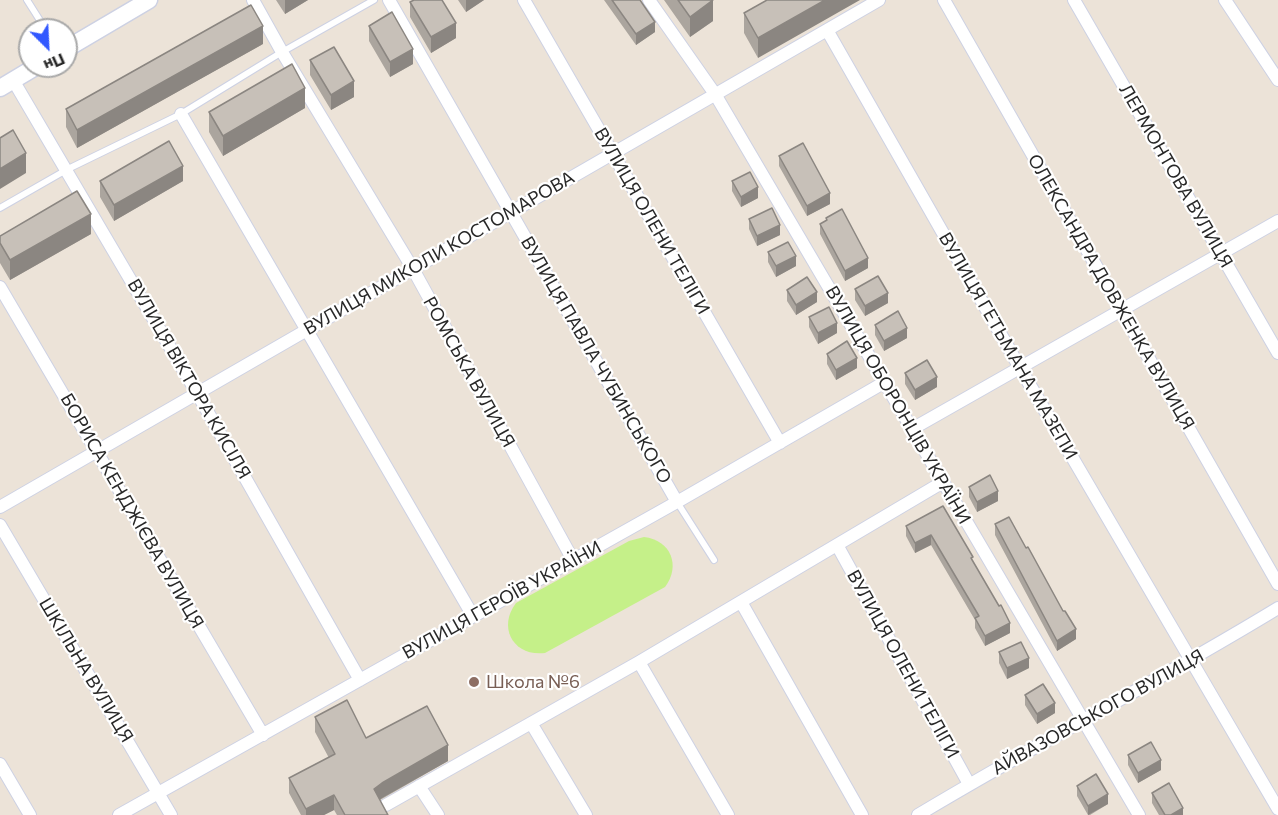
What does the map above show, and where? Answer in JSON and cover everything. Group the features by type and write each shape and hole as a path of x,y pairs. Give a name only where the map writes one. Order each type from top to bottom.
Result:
{"main road":[{"path":"78,42 149,0"}],"street":[{"name":"РОМСЬКА ВУЛИЦЯ","path":"254,0 282,52 413,269 573,560"},
{"name":"ВУЛИЦЯ ПАВЛА ЧУБИНСЬКОГО","path":"389,0 677,502"},
{"name":"ВУЛИЦЯ ОЛЕНИ ТЕЛІГИ","path":"524,0 780,443"},
{"name":"ВУЛИЦЯ ОБОРОНЦІВ УКРАЇНИ","path":"650,0 716,94 1139,815"},
{"name":"ВУЛИЦЯ МИКОЛИ КОСТОМАРОВА","path":"0,507 879,0"},
{"name":"ОЛЕКСАНДРА ДОВЖЕНКА ВУЛИЦЯ","path":"944,0 1278,584"},
{"name":"ЛЕРМОНТОВА ВУЛИЦЯ","path":"1074,0 1278,352"},
{"path":"1225,0 1278,80"},
{"name":"ВУЛИЦЯ ГЕТЬМАНА МАЗЕПИ","path":"827,30 1191,661 1272,787 1278,809"},
{"name":"ВУЛИЦЯ ВІКТОРА КИСІЛЯ","path":"7,84 68,170 198,393 360,680"},
{"path":"181,114 473,616"},
{"path":"912,429 1278,221"},
{"name":"БОРИСА КЕНДЖІЄВА ВУЛИЦЯ","path":"0,287 263,735"},
{"name":"ВУЛИЦЯ ГЕРОЇВ УКРАЇНИ","path":"118,815 677,502 885,382"},
{"path":"386,805 639,662 943,482"},
{"name":"ШКІЛЬНА ВУЛИЦЯ","path":"0,525 171,815"},
{"name":"ВУЛИЦЯ ОЛЕНИ ТЕЛІГИ","path":"837,544 969,784"},
{"path":"741,602 862,815"},
{"name":"АЙВАЗОВСЬКОГО ВУЛИЦЯ","path":"918,815 969,784 1191,661 1278,608"},
{"path":"639,662 729,815"},
{"path":"531,723 586,815"},
{"path":"0,764 30,815"},
{"path":"419,786 438,815"}],"lane":[{"path":"27,0 38,18"},
{"path":"0,208 68,170 181,114 282,52 374,0"},
{"path":"677,502 714,560"}],"green space":[{"path":"644,537 661,543 671,555 672,571 665,587 545,653 534,653 517,646 509,631 508,622 516,603 629,541"}],"building":[{"path":"442,0 456,23 431,37 410,2"},
{"path":"612,0 640,0 655,22 636,34"},
{"path":"678,0 713,0 690,17"},
{"path":"767,0 825,0 758,38 744,13"},
{"path":"251,5 263,26 77,130 66,109"},
{"path":"392,12 413,49 390,62 369,26"},
{"path":"334,47 354,81 331,95 310,60"},
{"path":"292,64 305,88 223,136 209,112"},
{"path":"13,130 26,153 0,169 0,138"},
{"path":"169,141 183,166 114,205 100,181"},
{"path":"803,143 830,193 807,206 779,156"},
{"path":"750,172 758,187 741,197 732,181"},
{"path":"77,191 91,214 10,260 0,243 0,236"},
{"path":"772,208 780,225 757,236 749,219"},
{"path":"842,209 868,258 845,271 820,224"},
{"path":"788,242 796,256 776,266 768,252"},
{"path":"878,276 888,293 865,306 855,289"},
{"path":"807,277 817,292 796,305 787,290"},
{"path":"829,307 837,323 818,333 809,317"},
{"path":"898,311 907,328 884,341 875,325"},
{"path":"847,341 857,358 836,370 827,354"},
{"path":"927,360 937,377 915,390 905,373"},
{"path":"990,475 998,491 977,502 969,487"},
{"path":"943,506 1010,623 985,636 975,618 979,616 931,535 915,543 906,526"},
{"path":"1009,517 1063,611 1076,629 1057,641 995,524"},
{"path":"1021,642 1029,658 1007,668 999,652"},
{"path":"1043,684 1055,703 1037,714 1025,695"},
{"path":"347,700 366,738 427,706 448,745 374,789 388,815 345,815 334,795 306,809 289,778 335,754 315,717"},
{"path":"1151,742 1161,760 1138,773 1128,755"},
{"path":"1096,774 1108,794 1088,806 1077,786"},
{"path":"1169,783 1183,808 1171,815 1165,815 1152,793"}],"place":[{"name":"Школа №6","path":"474,682"}]}
